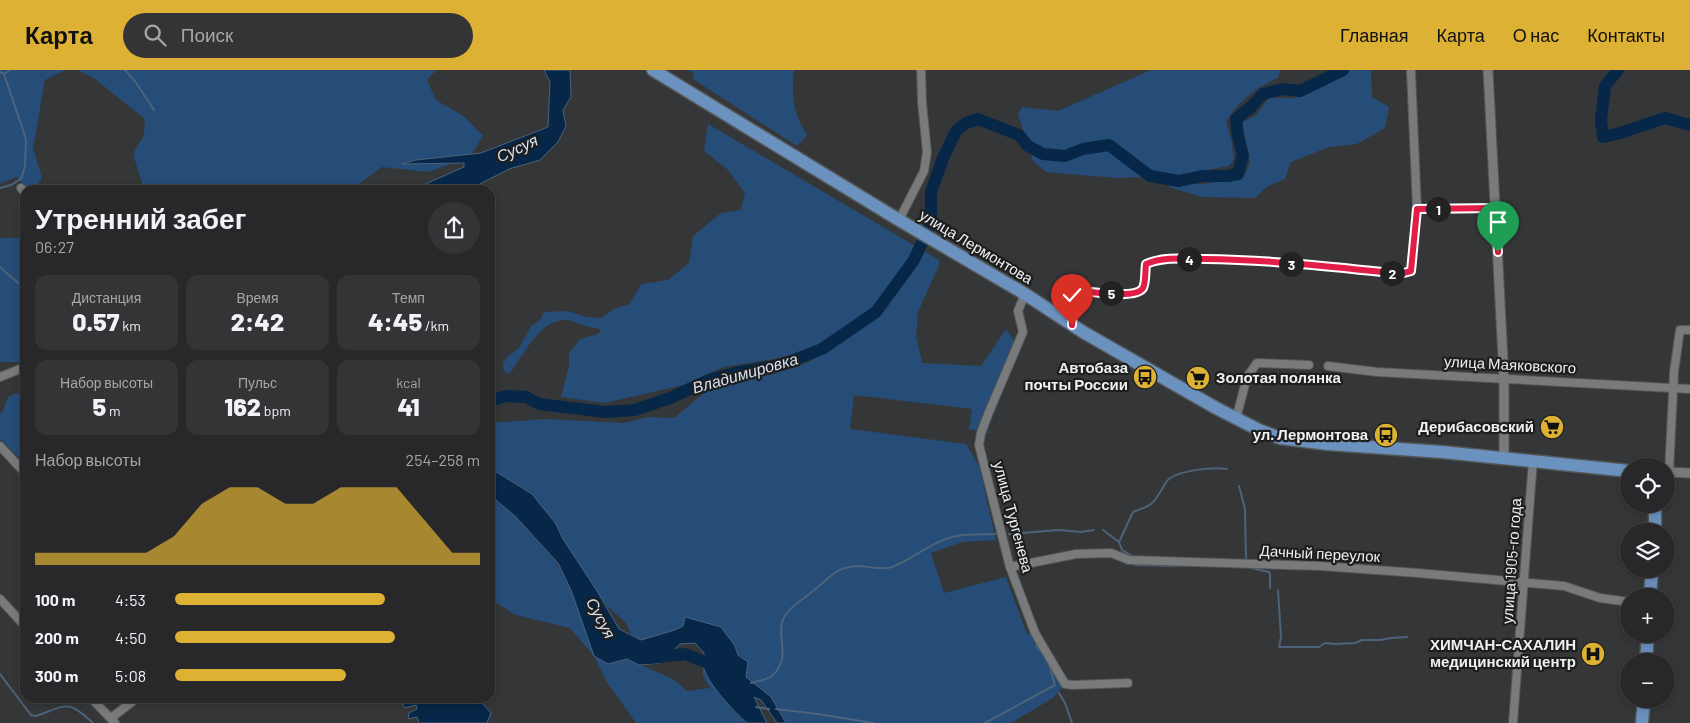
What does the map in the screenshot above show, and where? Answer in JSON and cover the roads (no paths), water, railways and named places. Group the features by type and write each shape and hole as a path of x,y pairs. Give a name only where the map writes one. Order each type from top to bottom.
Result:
{"highway":[{"name":"улица Лермонтова","path":"653,70 899,220 1025,294 1072,325 1236,420 1259,430 1280,438 1293,440 1533,460 1620,469"},
{"path":"1642,723 1643,708"}],"street":[{"path":"899,220 924,171 926,152 920,70"},
{"path":"1488,70 1504,379 1504,458"},
{"path":"1072,325 1074,290 1121,294 1137,293 1143,288 1146,264 1159,259 1226,260 1332,266 1400,274 1411,271 1417,209 1411,72"},
{"path":"1417,209 1495,208"},
{"name":"улица Тургенева","path":"1025,294 1018,311 1023,332 989,412 981,433 979,445 1010,567 1035,633 1065,684 1128,682"},
{"path":"1668,458 1673,387 1680,330 1690,330"},
{"path":"1236,420 1248,377 1257,363 1309,365"},
{"name":"улица Маяковского","path":"1328,366 1377,372 1690,388"},
{"path":"0,377 20,369"},
{"path":"0,446 20,468"},
{"name":"улица 1905-го года","path":"1513,723 1533,460"},
{"path":"1675,474 1690,473"},
{"name":"Дачный переулок","path":"1010,567 1076,554 1111,553 1129,560 1320,566 1564,586 1600,598 1620,601"},
{"path":"0,599 20,621"},
{"path":"97,703 113,721 132,703"}],"water":[{"path":"544,70 570,70 571,97 563,110 566,126 558,142 540,160 509,169 478,185 423,185 464,167 464,163 402,164 416,160 481,153 548,127 550,82"},
{"path":"495,471 532,494 556,524 563,539 619,629 641,640 683,626 685,617 721,627 735,646 738,655 748,662 746,677 771,697 786,723 777,723 761,700 754,697 767,723 747,723 711,683 704,669 704,653 695,643 680,644 660,663 639,665 627,659 608,664 594,656 571,590 558,563 515,516 495,499"},
{"path":"402,703 482,703 491,713 487,723 419,723 417,717 408,719 409,713 417,709 416,705 405,708"}],"waterway":[{"path":"4,74 10,70"},
{"path":"125,70 135,81 154,110"},
{"name":"Владимировка","path":"495,399 506,396 526,397 539,404 606,412 635,410 670,398 709,380 734,373 781,365 822,349 876,312 914,260 931,223 931,192 943,158 956,131 966,123 978,119 1019,135 1028,146 1043,154 1065,156 1083,149 1109,145 1150,176 1179,181 1202,176 1228,176 1238,174 1243,155 1236,119 1263,94 1282,89 1300,91 1343,70"},
{"name":"Владимировка","path":"1618,70 1605,86 1601,120 1603,137 1665,118 1690,125"},
{"path":"0,72 4,74 26,139 25,166 21,179 11,185 0,188"},
{"path":"0,267 20,285"},
{"path":"1119,542 1133,512 1153,502 1169,479 1181,473 1197,470 1227,469"},
{"path":"1239,486 1245,509 1246,560"},
{"path":"1009,534 1058,530 1081,532 1094,530"},
{"path":"1103,530 1119,542 1122,550 1132,556"},
{"path":"751,683 772,676 779,668 783,652 781,628 787,613 833,574 843,568 858,566 892,567 948,538 967,535 999,534"},
{"path":"1135,565 1178,566"},
{"path":"1251,568 1269,572 1270,588"},
{"path":"1278,590 1281,637 1279,647 1319,647 1325,643 1355,643 1362,640 1407,637"},
{"path":"1036,646 1043,653"},
{"name":"Сусуя","path":"650,658 685,654 718,667"},
{"path":"985,723 1055,685 1048,662"},
{"path":"0,674 20,700"},
{"path":"1059,693 1065,703 1072,723"},
{"path":"22,703 31,715 36,716 61,707 72,707 93,723"},
{"path":"756,707 769,709"},
{"path":"776,709 873,723"}],"place":[{"name":"Автобаза почты России","path":"1145,377"},
{"name":"Золотая полянка","path":"1198,378"},
{"name":"Дерибасовский","path":"1552,427"},
{"name":"ул. Лермонтова","path":"1386,435"},
{"name":"ХИМЧАН-САХАЛИН медицинский центр","path":"1593,654"}]}
